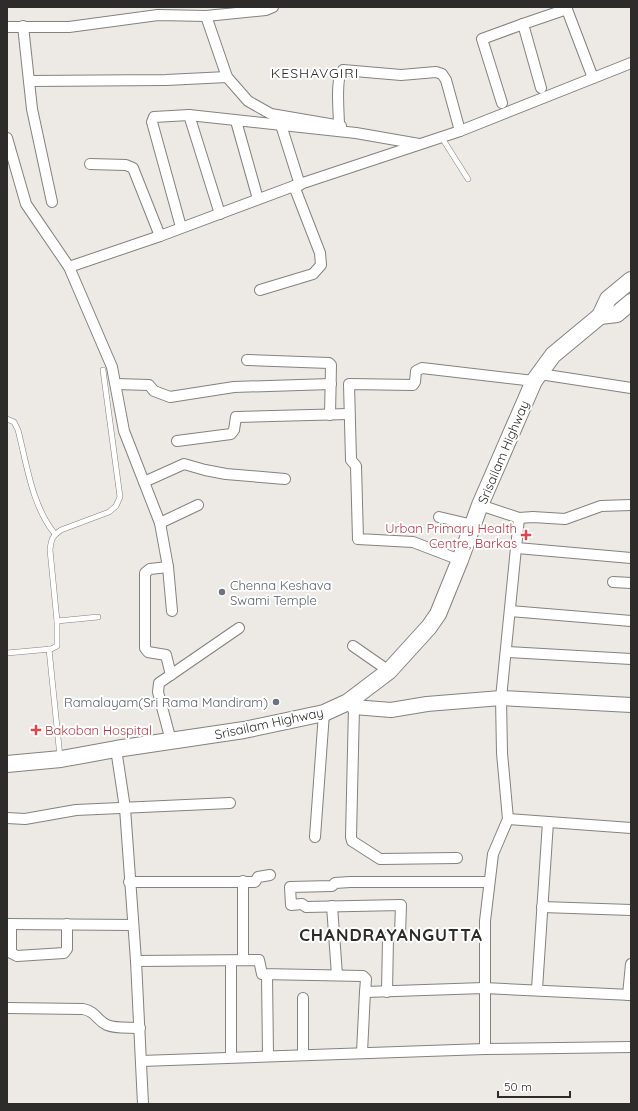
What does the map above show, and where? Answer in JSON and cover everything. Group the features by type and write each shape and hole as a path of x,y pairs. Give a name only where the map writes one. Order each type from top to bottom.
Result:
{"highway":[{"path":"600,316 608,299 631,280"},
{"path":"600,316 617,314 631,302"},
{"name":"Srisailam Highway","path":"7,764 61,759 116,749 244,730 324,713 351,705 389,671 429,627 438,614 480,505 537,378 553,355 600,316"}],"main road":[{"path":"351,705 391,710 427,704 501,698 631,705"}],"street":[{"path":"7,27 69,27 158,11 206,16 225,10 266,10 273,7"},
{"path":"502,103 482,39 567,8 593,78"},
{"path":"206,16 227,78 248,101 271,114 339,125 356,133"},
{"path":"523,24 541,88"},
{"path":"22,26 32,109 52,202"},
{"path":"69,267 160,236 297,185 442,138 631,64"},
{"path":"339,125 339,85 340,75 343,70 401,75 436,72 442,74 446,80 460,131"},
{"path":"29,81 227,78"},
{"path":"189,116 220,214"},
{"path":"181,227 152,122 154,117 189,116 236,120 356,133 421,145"},
{"path":"236,120 258,199"},
{"path":"260,290 313,274 320,265 320,253 297,185 281,125"},
{"path":"7,138 26,204 69,267 112,367 124,431 160,523 168,567 172,611"},
{"path":"90,164 126,165 133,168 160,236"},
{"path":"247,360 329,363 331,365 330,415"},
{"path":"460,560 413,542 358,539 356,466 351,460 348,384 413,385 415,382 416,371 422,368 631,388"},
{"path":"116,384 149,385 154,391 170,397 234,386 331,384"},
{"path":"177,441 231,434 234,430 236,417 348,414"},
{"path":"144,482 184,464 226,474 285,479"},
{"path":"480,505 519,518 533,517 565,519 601,506 618,504 631,505"},
{"path":"160,523 198,505"},
{"path":"439,517 473,525"},
{"path":"486,1049 484,988 485,921 493,854 508,819 502,754 501,698 507,652 519,518"},
{"path":"517,548 631,558"},
{"path":"168,567 150,569 145,573 145,648 148,652 166,655 171,675"},
{"path":"613,582 631,583"},
{"path":"510,612 631,621"},
{"path":"171,741 158,689 159,683 239,628"},
{"path":"354,646 389,671"},
{"path":"507,652 631,659"},
{"path":"351,705 352,841 380,859 457,858"},
{"path":"315,837 324,713"},
{"path":"116,749 125,808 129,882 136,961 143,1104"},
{"path":"7,818 25,819 76,810 230,803"},
{"path":"508,819 631,828"},
{"path":"537,990 548,822"},
{"path":"129,882 255,882 258,877 270,875"},
{"path":"242,960 243,882"},
{"path":"387,992 388,938 390,936 400,934 401,905 291,905 290,888 332,886 335,883 350,882 489,882"},
{"path":"332,906 337,975"},
{"path":"542,907 631,910"},
{"path":"66,924 67,949 64,953 17,956 11,953 9,924 66,924 133,924"},
{"path":"136,961 259,960 261,963 261,974 267,975 363,976 366,979 362,1052"},
{"path":"231,961 232,1057"},
{"path":"365,992 484,988 630,995 631,964"},
{"path":"267,975 268,1055"},
{"path":"303,998 303,1054"},
{"path":"7,1008 83,1009 94,1013 101,1021 109,1026 140,1028"},
{"path":"141,1061 362,1052 631,1047"}],"lane":[{"path":"442,138 468,179"},
{"path":"7,653 49,649 57,646 57,621 50,550 51,540 54,534 109,512 116,506 120,497 103,370"},
{"path":"7,419 14,422 18,430 38,504 46,524 54,534"},
{"path":"57,621 98,617"},
{"path":"49,649 61,759"}],"place":[{"name":"Urban Primary Health Centre, Barkas","path":"526,535"},
{"name":"Chenna Keshava Swami Temple","path":"222,592"},
{"name":"Ramalayam(Sri Rama Mandiram)","path":"276,702"},
{"name":"Bakoban Hospital","path":"36,730"}],"district":[{"name":"KESHAVGIRI","path":"315,73"},
{"name":"CHANDRAYANGUTTA","path":"391,935"}]}
